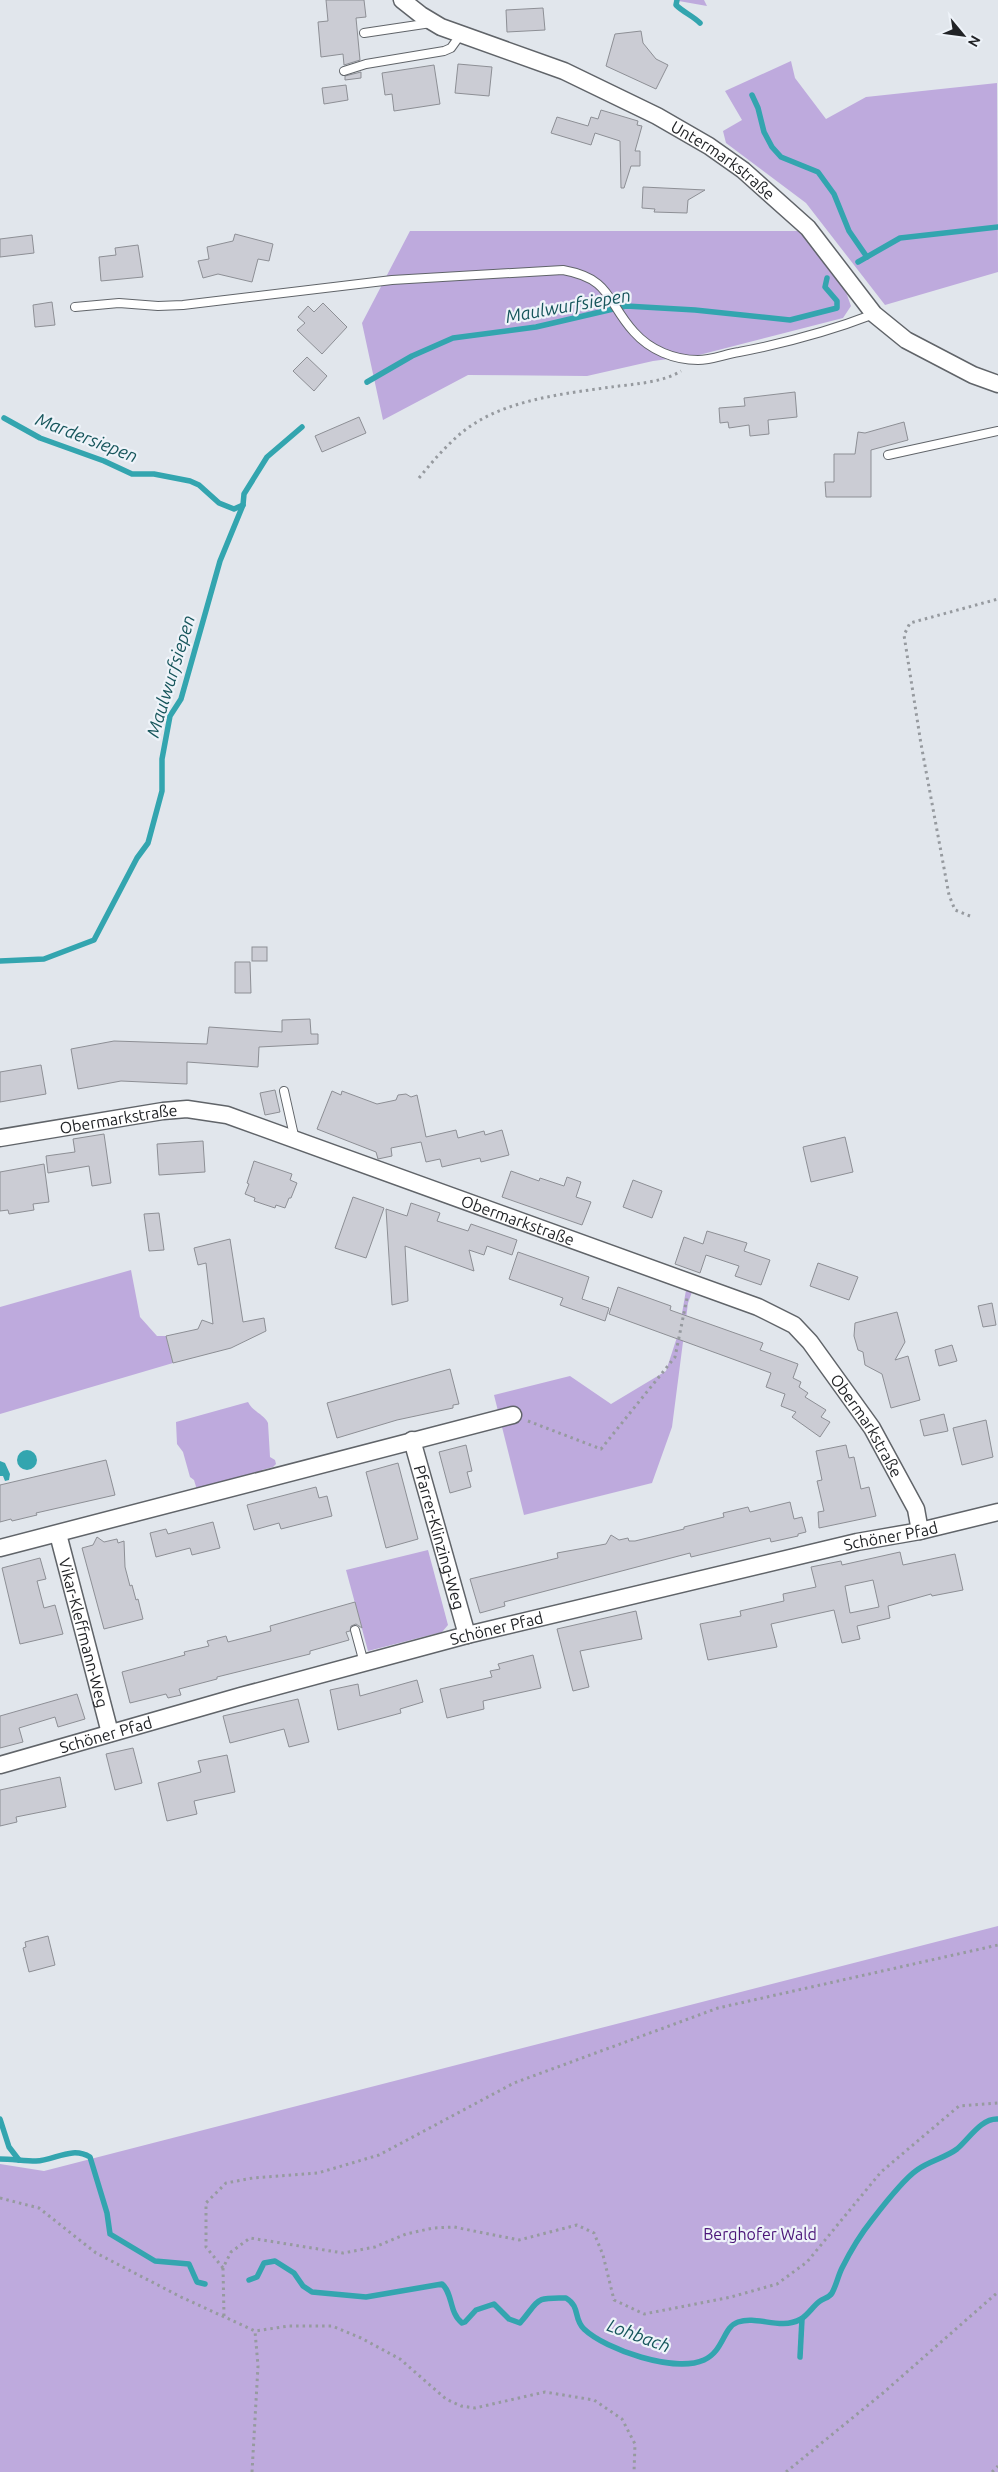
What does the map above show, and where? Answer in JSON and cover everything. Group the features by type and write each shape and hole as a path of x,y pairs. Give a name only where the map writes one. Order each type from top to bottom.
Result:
{"street":[{"name":"Untermarkstraße","path":"402,0 421,16 433,22 564,71 657,116 709,146 763,186 808,228 874,314 906,340 973,375 998,384"},
{"name":"Obermarkstraße","path":"0,1138 135,1114 187,1109 227,1115 296,1142 758,1307 794,1325 810,1342 872,1428 916,1509 920,1531"},
{"path":"0,1548 514,1415"},
{"name":"Pfarrer-Klinzing-Weg","path":"412,1440 468,1635"},
{"name":"Schöner Pfad","path":"0,1765 468,1635 848,1544 920,1531 998,1512"},
{"name":"Vikar-Kleffmann-Weg","path":"58,1534 110,1733"}],"lane":[{"path":"364,32 433,22"},
{"path":"344,71 366,64 444,51 451,48 461,34"},
{"path":"75,307 119,302 158,306 183,305 392,280 563,270 594,279 614,302 633,331 650,347 671,356 698,360 827,332 874,314"},
{"path":"888,455 998,431"},
{"path":"284,1090 296,1142"},
{"path":"355,1630 364,1663"}],"path":[{"path":"419,478 437,456 462,432 491,415 528,403 578,392 639,383 676,374 698,360"},
{"path":"970,916 955,910 950,895 921,744 904,635 910,623 998,599"},
{"path":"514,1415 601,1449 676,1357 691,1283"},
{"path":"223,2268 206,2247 206,2203 226,2183 253,2178 318,2173 379,2155 514,2083 718,2008 998,1944"},
{"path":"224,2316 223,2268 231,2252 250,2238 343,2253 375,2247 406,2234 433,2228 454,2227 518,2240 577,2225 594,2234 603,2255 614,2300 625,2307 644,2314 731,2297 777,2284 807,2262 881,2172 959,2106 998,2103"},
{"path":"0,2198 39,2208 96,2253 180,2297 255,2331 289,2326 332,2326 361,2338 400,2359 446,2398 461,2406 475,2408 545,2392 594,2400 622,2419 635,2444 634,2472"},
{"path":"786,2472 883,2393 998,2292"},
{"path":"252,2472 258,2366 255,2331"},
{"path":"992,2472 998,2466"}],"green space":[{"path":"673,0 704,0 707,6"},
{"path":"791,61 795,78 826,119 866,97 997,83 998,272 885,305 806,203 726,143 723,131 742,120 725,91"},
{"path":"410,231 800,231 846,292 851,306 843,318 699,355 653,361 587,376 468,375 383,420 362,323"},
{"path":"131,1270 140,1317 157,1336 166,1336 173,1363 0,1414 0,1307"},
{"path":"686,1290 692,1292 688,1303 672,1427 652,1483 524,1515 494,1395 570,1376 611,1404 666,1371 679,1331"},
{"path":"248,1402 268,1423 270,1457 275,1460 276,1464 273,1467 262,1470 263,1475 198,1493 194,1480 190,1477 183,1452 177,1444 176,1422"},
{"path":"428,1550 448,1625 442,1632 368,1651 346,1570"},
{"name":"Berghofer Wald","path":"998,1926 998,2472 0,2472 0,2164 44,2171"}],"water":[{"path":"27,1450 34,1453 37,1460 34,1467 27,1470 20,1467 17,1460 20,1453"},
{"path":"0,1461 5,1463 10,1474 9,1480 5,1481 3,1476 0,1476"}],"building":[{"path":"326,0 364,0 366,17 356,18 360,60 344,65 343,54 321,57 318,22 328,21"},
{"path":"543,8 545,30 507,32 506,10"},
{"path":"641,31 643,43 656,59 668,65 656,89 606,66 615,34"},
{"path":"458,64 492,67 489,96 455,93"},
{"path":"434,65 440,104 394,111 392,94 385,95 382,73"},
{"path":"361,72 361,78 345,80 345,76"},
{"path":"346,85 348,100 324,104 322,88"},
{"path":"601,110 638,121 637,125 642,126 635,151 640,151 640,166 631,166 624,188 621,188 620,141 595,133 591,145 551,133 557,117 588,126 591,117 598,119"},
{"path":"643,187 705,190 688,200 687,213 654,212 655,209 642,208"},
{"path":"235,234 273,244 269,261 258,259 252,282 218,274 203,278 198,261 209,259 207,247 233,241"},
{"path":"32,235 34,253 0,257 0,239"},
{"path":"138,245 143,277 101,281 99,257 116,255 115,248"},
{"path":"52,302 55,325 35,327 33,305"},
{"path":"323,303 347,327 322,354 297,330 305,323 298,317 308,306 314,312"},
{"path":"307,357 327,376 314,391 293,371"},
{"path":"795,392 797,417 768,420 769,434 750,436 749,425 729,428 728,422 720,423 719,408 745,406 744,398"},
{"path":"359,417 366,433 322,452 315,436"},
{"path":"904,422 908,440 871,450 871,497 826,497 825,482 834,482 834,454 855,454 858,432 865,433"},
{"path":"252,947 267,947 267,961 252,961"},
{"path":"235,962 250,962 251,993 235,993"},
{"path":"310,1019 311,1034 318,1034 318,1044 259,1047 258,1067 187,1062 187,1084 121,1081 78,1089 71,1049 114,1041 207,1044 209,1027 282,1032 282,1020"},
{"path":"41,1065 46,1094 0,1102 0,1072"},
{"path":"275,1090 280,1112 265,1115 260,1093"},
{"path":"332,1091 341,1095 342,1091 377,1104 396,1100 398,1095 406,1094 411,1097 417,1095 426,1137 456,1130 458,1138 484,1131 485,1135 502,1130 509,1155 481,1162 480,1158 442,1167 440,1159 426,1162 421,1142 391,1148 392,1156 378,1159 376,1152 317,1129"},
{"path":"104,1134 111,1183 92,1186 89,1166 48,1173 46,1156 75,1152 73,1139"},
{"path":"845,1137 853,1172 811,1182 803,1147"},
{"path":"203,1141 205,1172 159,1175 157,1144"},
{"path":"254,1161 292,1174 290,1180 297,1183 285,1208 276,1205 275,1208 254,1201 255,1198 245,1194"},
{"path":"44,1164 49,1202 33,1204 34,1210 9,1214 8,1210 0,1211 0,1172"},
{"path":"511,1171 539,1181 540,1178 564,1186 567,1177 581,1182 576,1197 591,1202 582,1225 502,1197"},
{"path":"633,1180 662,1191 652,1218 623,1207"},
{"path":"353,1197 384,1208 366,1258 335,1248"},
{"path":"411,1203 440,1213 437,1221 468,1231 471,1224 517,1240 512,1255 487,1246 484,1255 469,1250 474,1271 405,1246 408,1301 392,1305 386,1209 407,1216"},
{"path":"159,1213 164,1250 149,1251 144,1214"},
{"path":"707,1231 747,1243 744,1251 770,1260 761,1285 735,1276 739,1266 706,1255 700,1273 675,1264 684,1237 703,1244"},
{"path":"230,1239 243,1322 264,1318 266,1331 231,1348 173,1363 166,1336 198,1329 202,1320 213,1324 206,1263 198,1265 194,1248"},
{"path":"518,1252 589,1277 582,1299 609,1308 605,1321 560,1305 563,1298 509,1279"},
{"path":"818,1263 858,1277 849,1300 810,1286"},
{"path":"618,1287 671,1306 670,1310 763,1343 760,1350 798,1364 793,1378 801,1382 799,1387 808,1393 805,1397 826,1410 821,1417 830,1422 820,1437 792,1417 796,1412 781,1406 785,1394 766,1387 771,1373 609,1314"},
{"path":"992,1303 996,1325 983,1327 978,1306"},
{"path":"897,1312 905,1342 895,1360 908,1356 920,1400 891,1408 882,1374 865,1365 863,1352 858,1350 854,1336 855,1323"},
{"path":"952,1345 957,1361 939,1366 935,1350"},
{"path":"450,1369 459,1404 453,1405 453,1408 397,1420 337,1438 327,1403"},
{"path":"944,1414 948,1431 924,1436 920,1420"},
{"path":"986,1420 993,1457 962,1465 953,1428"},
{"path":"466,1445 472,1471 467,1472 471,1487 450,1493 439,1452"},
{"path":"846,1445 849,1458 854,1457 861,1489 869,1487 876,1516 819,1528 818,1512 824,1511 817,1481 822,1480 816,1451"},
{"path":"106,1460 115,1495 36,1513 37,1515 12,1521 11,1519 0,1522 0,1485"},
{"path":"398,1463 418,1539 386,1548 366,1472"},
{"path":"316,1487 319,1498 327,1496 332,1516 281,1529 279,1523 254,1530 247,1505"},
{"path":"790,1502 794,1519 802,1517 806,1532 798,1534 798,1536 771,1542 770,1538 691,1557 690,1553 504,1602 505,1606 480,1613 470,1579 558,1558 557,1553 606,1544 611,1535 619,1540 628,1538 629,1541 635,1541 724,1517 723,1513 748,1507 750,1512"},
{"path":"213,1522 220,1548 192,1555 190,1548 156,1557 150,1533 166,1529 168,1534"},
{"path":"97,1537 104,1542 117,1539 118,1543 124,1541 125,1567 130,1586 132,1585 136,1600 138,1599 143,1619 104,1629 82,1548 93,1545"},
{"path":"900,1552 903,1565 955,1554 963,1590 932,1596 931,1594 888,1606 890,1618 857,1626 860,1639 842,1643 834,1610 771,1624 777,1647 708,1660 700,1624 741,1616 740,1611 784,1601 783,1594 816,1587 811,1567 841,1561 842,1565","holes":["873,1580 879,1607 850,1613 845,1586"]},
{"path":"40,1558 46,1579 37,1581 44,1608 55,1605 63,1634 20,1644 2,1568"},
{"path":"355,1602 362,1628 356,1624 351,1626 350,1631 346,1632 349,1640 310,1651 310,1654 217,1677 217,1679 179,1689 181,1695 168,1698 166,1694 130,1703 122,1672 185,1655 184,1652 209,1646 207,1641 226,1636 228,1642 271,1631 270,1626"},
{"path":"636,1611 642,1639 580,1651 589,1687 573,1691 557,1629"},
{"path":"533,1655 541,1688 483,1701 484,1709 447,1718 440,1689 492,1677 490,1671 500,1669 498,1664"},
{"path":"417,1680 423,1702 400,1709 401,1713 338,1730 330,1690 358,1684 360,1696"},
{"path":"77,1694 85,1719 58,1727 55,1717 19,1728 23,1742 0,1748 0,1716"},
{"path":"298,1699 309,1742 289,1747 284,1729 230,1743 223,1716"},
{"path":"133,1748 142,1783 115,1790 106,1754"},
{"path":"227,1755 235,1792 194,1801 197,1814 167,1821 158,1783 201,1772 198,1761"},
{"path":"60,1777 66,1807 16,1817 17,1822 0,1826 0,1790"},
{"path":"48,1936 55,1965 29,1972 23,1948 26,1947 25,1942"}],"waterway":[{"path":"677,0 676,5 700,23"},
{"path":"752,95 758,108 764,132 772,147 781,157 818,172 834,194 849,231 867,257"},
{"path":"858,262 900,238 998,227"},
{"name":"Maulwurfsiepen","path":"367,382 412,356 453,338 536,327 626,306 695,310 790,320 837,308 837,301 825,287 827,278"},
{"name":"Mardersiepen","path":"4,418 40,438 104,461 132,474 154,474 190,481 199,485 219,503 234,509 243,505"},
{"name":"Maulwurfsiepen","path":"0,961 44,959 94,940 137,858 148,843 162,791 162,759 170,716 181,699 220,561 243,505 244,494 267,457 302,427"},
{"path":"0,2119 9,2147 19,2160"},
{"name":"Lohbach","path":"249,2280 257,2277 264,2263 275,2261 294,2273 303,2286 312,2292 366,2297 442,2284 448,2292 455,2314 462,2323 476,2310 494,2304 509,2319 520,2323 542,2299 566,2298 574,2305 579,2321 584,2329 608,2345 641,2357 659,2361 676,2364 691,2363 711,2356 729,2329 738,2322 753,2320 785,2324 804,2317 817,2303 831,2295 842,2268 859,2238 881,2208 906,2180 922,2167 957,2149 981,2125 998,2119"},
{"name":"Lohbach","path":"0,2159 36,2161 70,2153 83,2154 90,2157 107,2213 110,2234 155,2261 189,2264 197,2282 205,2284"},
{"path":"800,2357 802,2319"}]}
